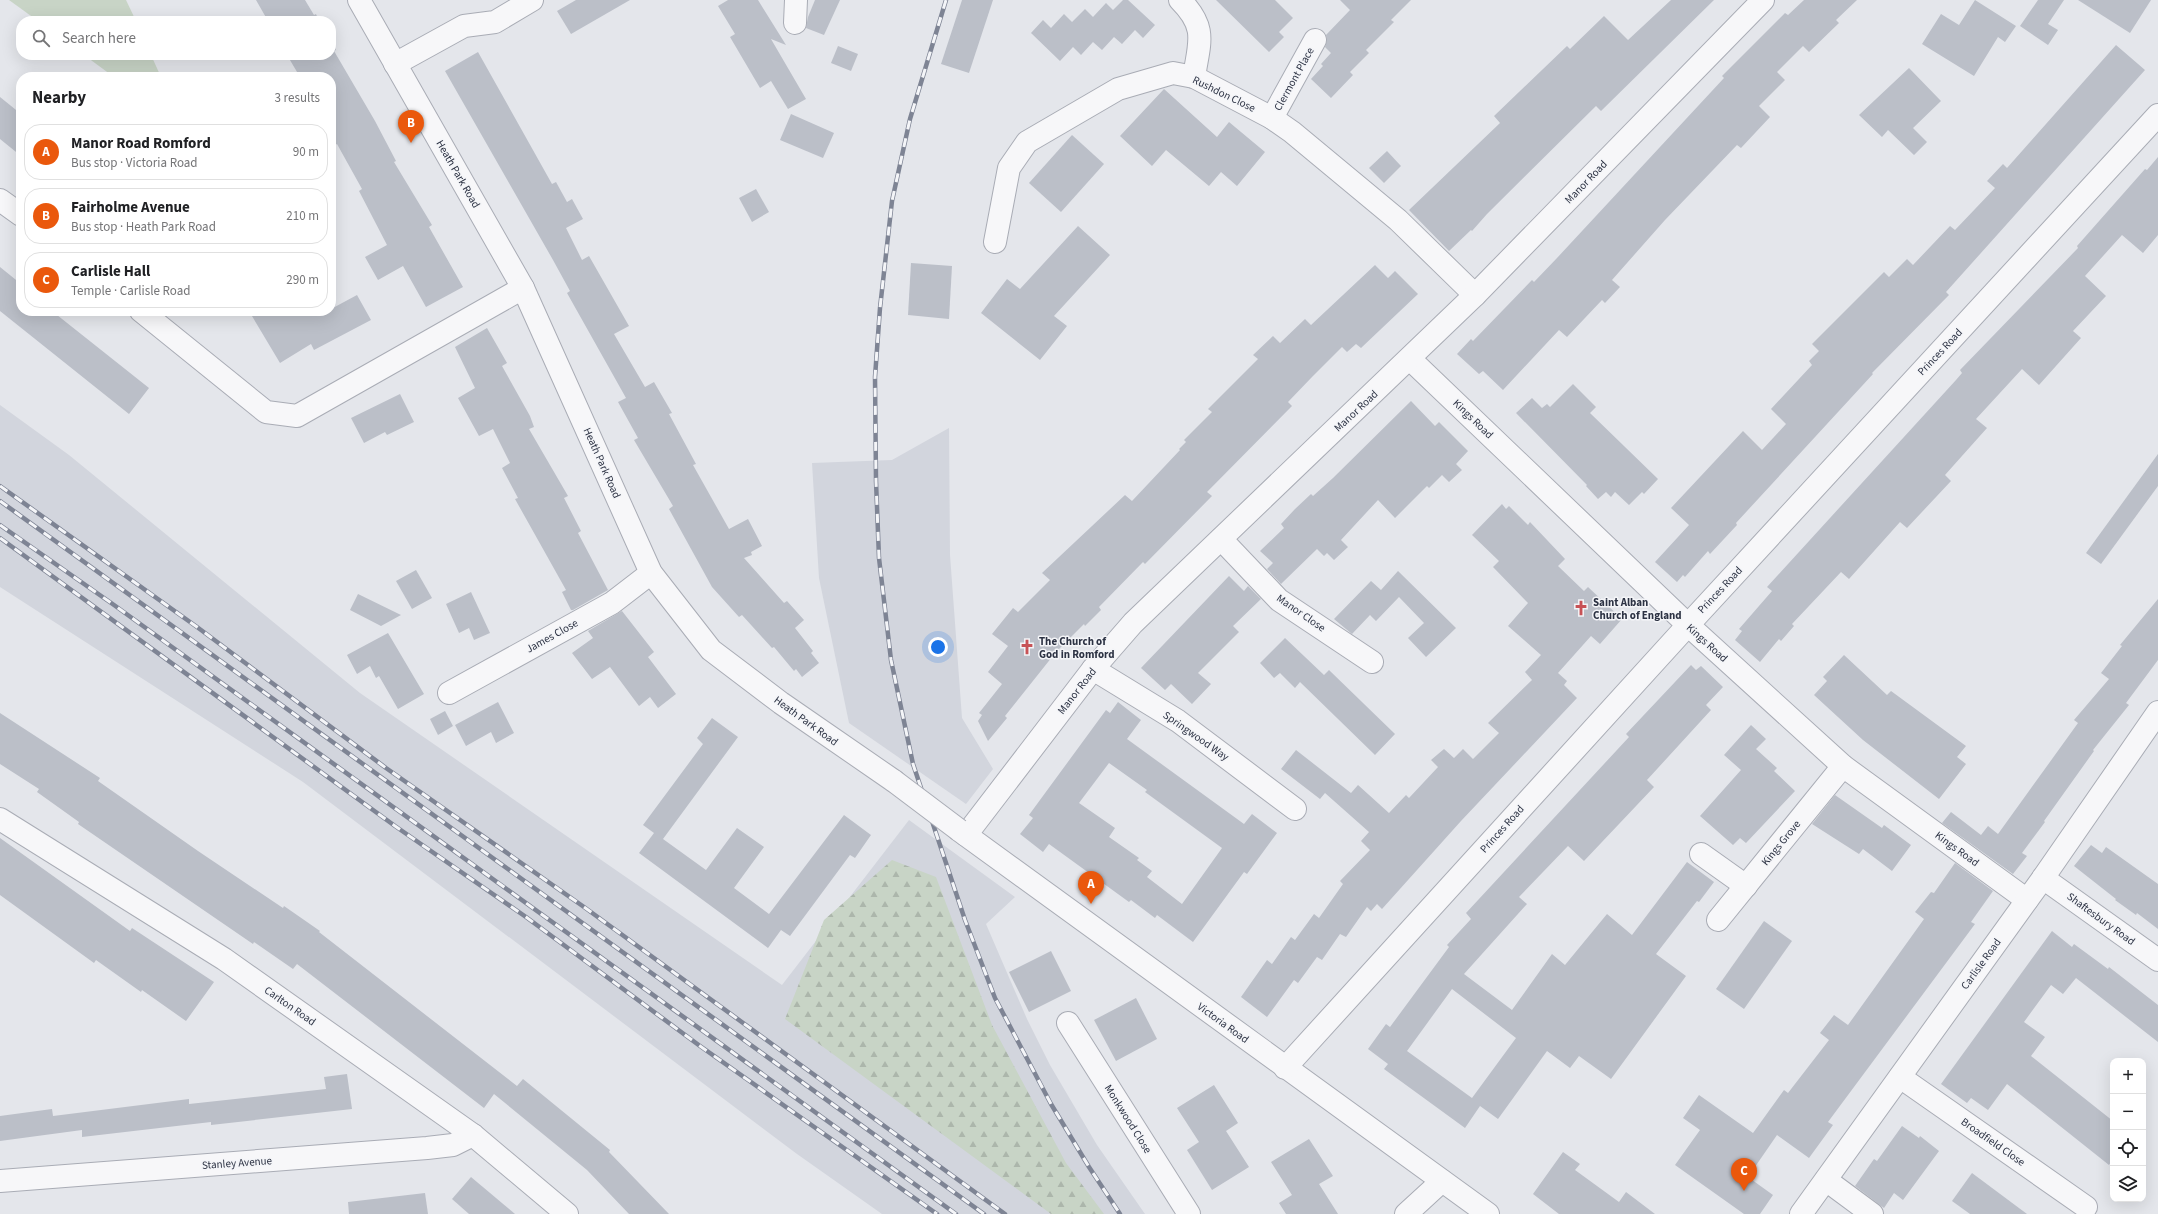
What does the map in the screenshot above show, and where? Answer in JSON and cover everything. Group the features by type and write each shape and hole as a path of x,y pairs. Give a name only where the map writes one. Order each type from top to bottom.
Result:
{"street":[{"name":"Heath Park Road","path":"359,0 523,288 652,572 711,650 781,703 894,781 962,832"},
{"path":"395,64 464,26 495,22 532,0"},
{"path":"796,0 796,23"},
{"path":"1180,0 1189,9 1201,32 1194,77"},
{"name":"Manor Road","path":"962,832 1093,669 1133,624 1475,295 1763,0"},
{"name":"Clermont Place","path":"1272,118 1315,40"},
{"name":"Rushdon Close","path":"995,242 1009,168 1027,142 1118,89 1174,73 1194,77 1272,118 1292,132 1398,220 1475,295"},
{"name":"Princes Road","path":"1285,1068 1688,626 2158,115"},
{"path":"0,200 16,211"},
{"path":"147,316 266,412 297,416 523,288"},
{"name":"Kings Road","path":"1410,359 1688,626 1843,766 2027,900"},
{"name":"Manor Close","path":"1221,539 1279,600 1372,662"},
{"name":"James Close","path":"449,693 612,604 652,572"},
{"name":"Springwood Way","path":"1093,669 1178,721 1295,808"},
{"name":"Carlisle Road","path":"1801,1214 2043,878 2158,712"},
{"name":"Kings Grove","path":"1718,920 1843,766"},
{"name":"Carlton Road","path":"0,819 224,960 472,1136 567,1214"},
{"name":"Victoria Road","path":"962,832 1488,1214"},
{"path":"1700,854 1746,886"},
{"name":"Shaftesbury Road","path":"2043,878 2158,960"},
{"name":"Monkwood Close","path":"1068,1023 1189,1214"},
{"name":"Broadfield Close","path":"1900,1077 2086,1207"},
{"name":"Stanley Avenue","path":"0,1181 427,1148 453,1145 472,1136"},
{"path":"1826,1180 1872,1214"},
{"path":"1406,1214 1442,1181"}],"shaded area":[{"path":"0,405 69,455 360,693 782,985 909,820 1015,897 986,924 1027,1019 1050,1065 1097,1145 1145,1214 882,1214 797,1154 303,782 0,587"},
{"path":"949,428 950,555 962,718 993,769 966,804 849,723 819,578 812,463 892,460"}],"green space":[{"path":"9,0 126,0 134,16 31,16"},
{"path":"91,60 153,60 159,72 107,72"},
{"path":"892,860 936,877 992,1025 1066,1163 1104,1214 1051,1214 785,1019 824,920"}],"building":[{"path":"256,0 305,0 314,15 316,14 317,16 265,16"},
{"path":"576,0 630,0 571,34 557,11"},
{"path":"728,0 758,0 786,45 771,39 806,99 788,109 771,81 760,88 730,37 735,34 718,6"},
{"path":"815,0 840,0 824,35 806,28 808,17"},
{"path":"962,0 993,0 969,73 941,64"},
{"path":"1123,0 1128,0 1155,25 1143,38 1135,30 1122,44 1114,37 1102,50 1093,42 1081,55 1073,47 1060,61 1031,33 1043,20 1051,28 1064,14 1072,22 1085,9 1093,17 1106,3 1113,10"},
{"path":"1216,0 1275,0 1293,18 1279,32 1284,37 1269,52"},
{"path":"1340,0 1411,0 1391,20 1394,22 1366,50 1369,53 1350,72 1353,75 1331,98 1311,79 1323,66 1321,64 1331,53 1325,47 1327,40 1326,35 1350,10"},
{"path":"1671,0 1714,0 1601,111 1596,106 1487,214 1472,231 1471,230 1449,251 1409,210 1500,123 1494,116 1567,46 1570,49 1604,16 1628,40"},
{"path":"1804,0 1857,0 1836,20 1839,23 1809,52 1803,46 1777,72 1785,80 1759,106 1770,117 1741,148 1737,145 1665,220 1612,280 1620,287 1605,303 1602,300 1567,337 1559,330 1503,390 1483,371 1479,374 1457,354 1471,339 1473,341 1532,280 1534,282 1557,258 1724,78 1722,76 1785,13 1788,15"},
{"path":"1975,0 2016,26 2005,42 1998,37 1974,76 1922,44 1941,14 1959,25"},
{"path":"2038,0 2064,0 2048,24 2058,30 2048,45 2020,26"},
{"path":"2078,0 2151,0 2130,33"},
{"path":"2116,45 2145,70 1946,292 1949,295 1872,373 1873,374 1736,523 1737,525 1710,554 1708,551 1685,577 1683,575 1677,582 1655,562 1689,525 1671,508 1743,431 1762,450 1786,424 1771,409 1812,365 1809,361 1819,351 1812,344 1884,272 1889,277 1907,259 1913,265 1950,226 1955,230 1995,188 1987,181 2003,164 2007,168"},
{"path":"838,46 858,54 851,71 831,63"},
{"path":"478,52 552,184 556,182 567,202 572,199 583,219 566,228 582,260 589,256 629,326 614,334 645,387 654,382 672,413 669,414 696,464 693,465 729,529 748,519 762,546 751,552 752,555 744,558 784,603 787,601 804,620 795,628 813,651 811,653 819,663 802,677 796,669 794,671 774,647 772,648 742,615 739,617 712,587 669,509 673,506 634,440 638,438 618,402 626,398 567,293 570,291 553,260 445,71"},
{"path":"336,54 375,121 396,161 394,162 432,225 429,227 463,287 426,307 403,266 378,280 365,257 387,245 359,191 362,189 336,144 336,72 297,72 290,60 336,60"},
{"path":"1909,68 1941,101 1913,128 1927,142 1914,155 1888,130 1882,137 1859,115"},
{"path":"1164,89 1217,137 1229,122 1265,152 1237,186 1221,172 1209,186 1166,150 1152,166 1120,136"},
{"path":"0,97 16,110 16,152 0,139"},
{"path":"791,114 834,133 823,158 780,140"},
{"path":"1072,135 1104,164 1061,212 1029,183"},
{"path":"1387,151 1401,166 1384,183 1369,168"},
{"path":"2158,157 2158,235 2143,253 2122,235 2085,276 2106,296 2073,331 2081,338 2039,385 2022,369 1976,419 1987,428 1945,475 1951,481 1907,528 1900,522 1849,579 1841,572 1792,624 1794,626 1781,641 1779,639 1760,662 1735,640 1742,631 1739,629 1772,591 1767,587 1956,380 1962,373 1960,370 2078,248 2077,246 2145,169 2147,170"},
{"path":"756,189 769,212 752,222 739,198"},
{"path":"1078,226 1110,255 1054,316 1067,326 1040,360 981,313 1007,279 1020,289"},
{"path":"911,263 952,266 949,319 908,315"},
{"path":"1375,265 1388,278 1395,271 1418,294 1361,348 1356,344 1347,352 1342,347 1312,377 1288,402 1292,406 1207,492 1212,496 1145,564 1143,562 1099,607 1101,610 1085,626 1084,624 1056,652 1005,716 1007,718 988,741 978,721 982,715 979,713 1002,684 988,672 1008,646 992,634 1013,608 1018,612 1050,580 1042,573 1125,495 1132,501 1180,450 1179,449 1186,442 1184,440 1212,412 1208,409 1258,359 1253,355 1273,336 1280,343 1305,319 1311,325"},
{"path":"0,267 16,280 16,316 58,316 149,388 129,414 0,311"},
{"path":"357,295 371,320 314,350 311,344 280,363 252,316 336,316 336,306"},
{"path":"487,328 507,363 502,366 530,416 534,427 529,429 568,496 564,498 581,531 578,533 608,590 573,610 571,610 562,592 566,590 515,499 518,498 502,468 510,463 493,429 479,436 458,398 475,388 455,347"},
{"path":"1573,384 1596,407 1590,413 1658,479 1644,494 1642,492 1629,505 1615,492 1611,497 1606,492 1598,499 1586,486 1587,485 1516,413 1532,398 1542,408 1547,404 1550,407"},
{"path":"400,394 414,422 387,435 385,432 364,443 351,418"},
{"path":"1411,401 1435,426 1439,422 1468,451 1456,464 1462,470 1449,482 1442,475 1429,488 1427,486 1395,518 1378,500 1341,540 1348,547 1334,560 1327,553 1324,556 1317,549 1281,584 1267,569 1273,563 1260,551 1284,528 1281,524 1295,509 1311,494 1313,496 1333,478"},
{"path":"2158,454 2158,486 2101,564 2086,553"},
{"path":"1502,504 1506,509 1509,506 1528,525 1530,522 1565,559 1558,566 1584,591 1588,587 1622,619 1600,644 1591,636 1558,673 1567,681 1564,685 1577,698 1461,821 1382,909 1377,904 1371,911 1367,907 1346,937 1340,934 1322,960 1317,957 1298,983 1294,980 1267,1017 1241,997 1267,960 1272,964 1291,937 1295,940 1314,914 1319,918 1343,884 1340,881 1370,850 1361,841 1369,832 1325,793 1320,799 1281,769 1296,750 1351,793 1358,785 1389,813 1406,795 1409,798 1438,767 1431,760 1444,749 1454,758 1463,749 1473,759 1499,733 1488,723 1532,680 1525,672 1541,655 1508,626 1528,603 1493,567 1499,561 1472,535"},
{"path":"416,570 432,598 412,609 396,581"},
{"path":"1398,571 1456,628 1426,657 1408,638 1424,623 1399,597 1376,621 1370,615 1352,634 1334,619 1371,581 1381,590"},
{"path":"1229,576 1244,591 1248,586 1261,599 1233,626 1239,632 1198,673 1211,684 1192,704 1171,684 1165,690 1141,668"},
{"path":"471,592 490,633 474,640 469,628 459,633 446,604"},
{"path":"358,594 401,615 381,626 350,610"},
{"path":"2158,599 2158,660 2126,703 2129,705 2093,750 2094,751 2022,853 2027,856 2013,874 1942,823 1951,812 1981,835 1988,826 1998,834 2078,723 2074,720 2109,679 2101,673 2122,646 2120,645"},
{"path":"622,611 654,652 648,657 676,694 658,708 650,697 639,706 610,667 592,679 572,653 593,638 588,631"},
{"path":"388,633 424,694 398,709 379,676 376,678 370,666 357,674 347,655"},
{"path":"1285,638 1324,675 1329,670 1395,734 1375,755 1300,682 1295,688 1280,673 1274,678 1260,663"},
{"path":"1844,655 1887,695 1891,691 1966,746 1957,757 1966,764 1939,799 1863,740 1814,695 1827,681 1823,677"},
{"path":"1691,665 1696,670 1701,666 1723,687 1706,705 1711,710 1647,780 1654,787 1584,861 1568,846 1519,897 1527,904 1464,974 1512,1010 1552,954 1565,965 1607,914 1632,935 1687,862 1714,882 1699,902 1697,901 1656,954 1686,976 1611,1079 1579,1056 1570,1068 1547,1051 1498,1119 1480,1106 1465,1128 1384,1069 1388,1064 1368,1049 1386,1024 1390,1027 1449,947 1447,945 1471,919 1466,913 1629,737 1626,734","holes":["1452,989 1516,1038 1472,1098 1407,1051"]},
{"path":"498,702 514,733 496,743 491,732 466,746 455,725"},
{"path":"1118,702 1141,720 1127,739 1244,824 1252,814 1277,833 1247,874 1244,872 1193,942 1157,915 1155,918 1131,900 1129,902 1049,844 1043,852 1020,834 1033,818 1029,815 1106,710 1110,713","holes":["1109,763 1147,790 1145,792 1222,848 1182,904 1147,877 1152,871 1137,860 1139,858 1109,837 1115,828 1079,803"]},
{"path":"445,711 453,726 438,735 430,719"},
{"path":"0,713 100,778 98,781 198,851 320,931 319,932 517,1086 523,1079 610,1150 609,1152 669,1214 629,1214 587,1170 494,1094 484,1108 297,964 293,969 254,942 253,944 78,824 79,822 37,792 39,789 0,764"},
{"path":"712,718 738,737 663,839 706,870 737,828 764,847 734,888 769,914 844,815 871,835 855,858 850,855 790,936 781,930 768,948 639,853 654,833 643,825 703,744 697,738"},
{"path":"1751,725 1766,739 1756,749 1777,768 1774,771 1795,791 1746,843 1740,838 1733,845 1700,816 1741,770 1724,755"},
{"path":"1835,795 1882,828 1884,825 1911,845 1892,871 1863,849 1859,854 1812,824"},
{"path":"0,838 130,931 132,928 214,982 186,1021 142,990 141,992 96,960 94,963 0,895"},
{"path":"2091,845 2102,853 2106,847 2158,884 2158,929 2137,913 2136,915 2115,900 2116,899 2074,866"},
{"path":"1955,863 1993,891 1971,922 1975,924 1828,1122 1833,1125 1809,1158 1777,1135 1748,1177 1773,1195 1760,1214 1744,1214 1675,1165 1700,1130 1683,1118 1699,1095 1753,1133 1784,1090 1788,1093 1829,1040 1820,1033 1834,1015 1848,1025 1924,919 1915,912 1931,892 1934,893"},
{"path":"1764,921 1792,941 1744,1009 1716,989"},
{"path":"2052,931 2072,947 2074,944 2108,969 2109,967 2158,1005 2158,1042 2076,978 2063,994 2051,985 2024,1022 2045,1037 2031,1056 2110,1119 2109,1165 2007,1084 1988,1110 1971,1098 1967,1103 1941,1084"},
{"path":"1051,951 1071,991 1029,1012 1009,972"},
{"path":"1136,998 1157,1039 1116,1061 1094,1020"},
{"path":"347,1074 352,1109 211,1125 211,1122 82,1137 82,1130 0,1141 0,1116 52,1109 53,1116 189,1099 189,1104 326,1089 324,1077"},
{"path":"1214,1085 1238,1123 1226,1131 1249,1167 1212,1190 1187,1150 1199,1142 1177,1108"},
{"path":"1902,1126 1919,1138 1920,1136 1939,1151 1903,1200 1894,1193 1884,1208 1855,1186 1874,1159 1877,1161"},
{"path":"1309,1139 1333,1176 1319,1184 1338,1214 1286,1214 1279,1203 1292,1195 1271,1162"},
{"path":"1563,1152 1580,1164 1575,1170 1619,1202 1626,1192 1655,1214 1559,1214 1533,1194"},
{"path":"1972,1173 2027,1214 1970,1214 1952,1201"},
{"path":"471,1177 515,1214 469,1214 452,1199"},
{"path":"425,1193 428,1214 349,1214 348,1202"}],"railway":[{"path":"946,0 910,119 892,201 880,308 875,377 876,481 879,558 891,660 913,764 965,920 995,998 1051,1104 1089,1167 1120,1214"},
{"path":"0,486 197,627 386,768 584,907 1005,1214"},
{"path":"0,501 984,1214"},
{"path":"0,525 114,605 956,1214"},
{"path":"0,538 395,826 526,917 700,1046 937,1214"}],"place":[{"name":"Fairholme Avenue","path":"411,143"},
{"name":"Saint Alban Church of England","path":"1581,608"},
{"name":"The Church of God in Romford","path":"1027,647"},
{"name":"Manor Road Romford","path":"1091,904"},
{"name":"Carlisle Hall","path":"1744,1191"}]}
